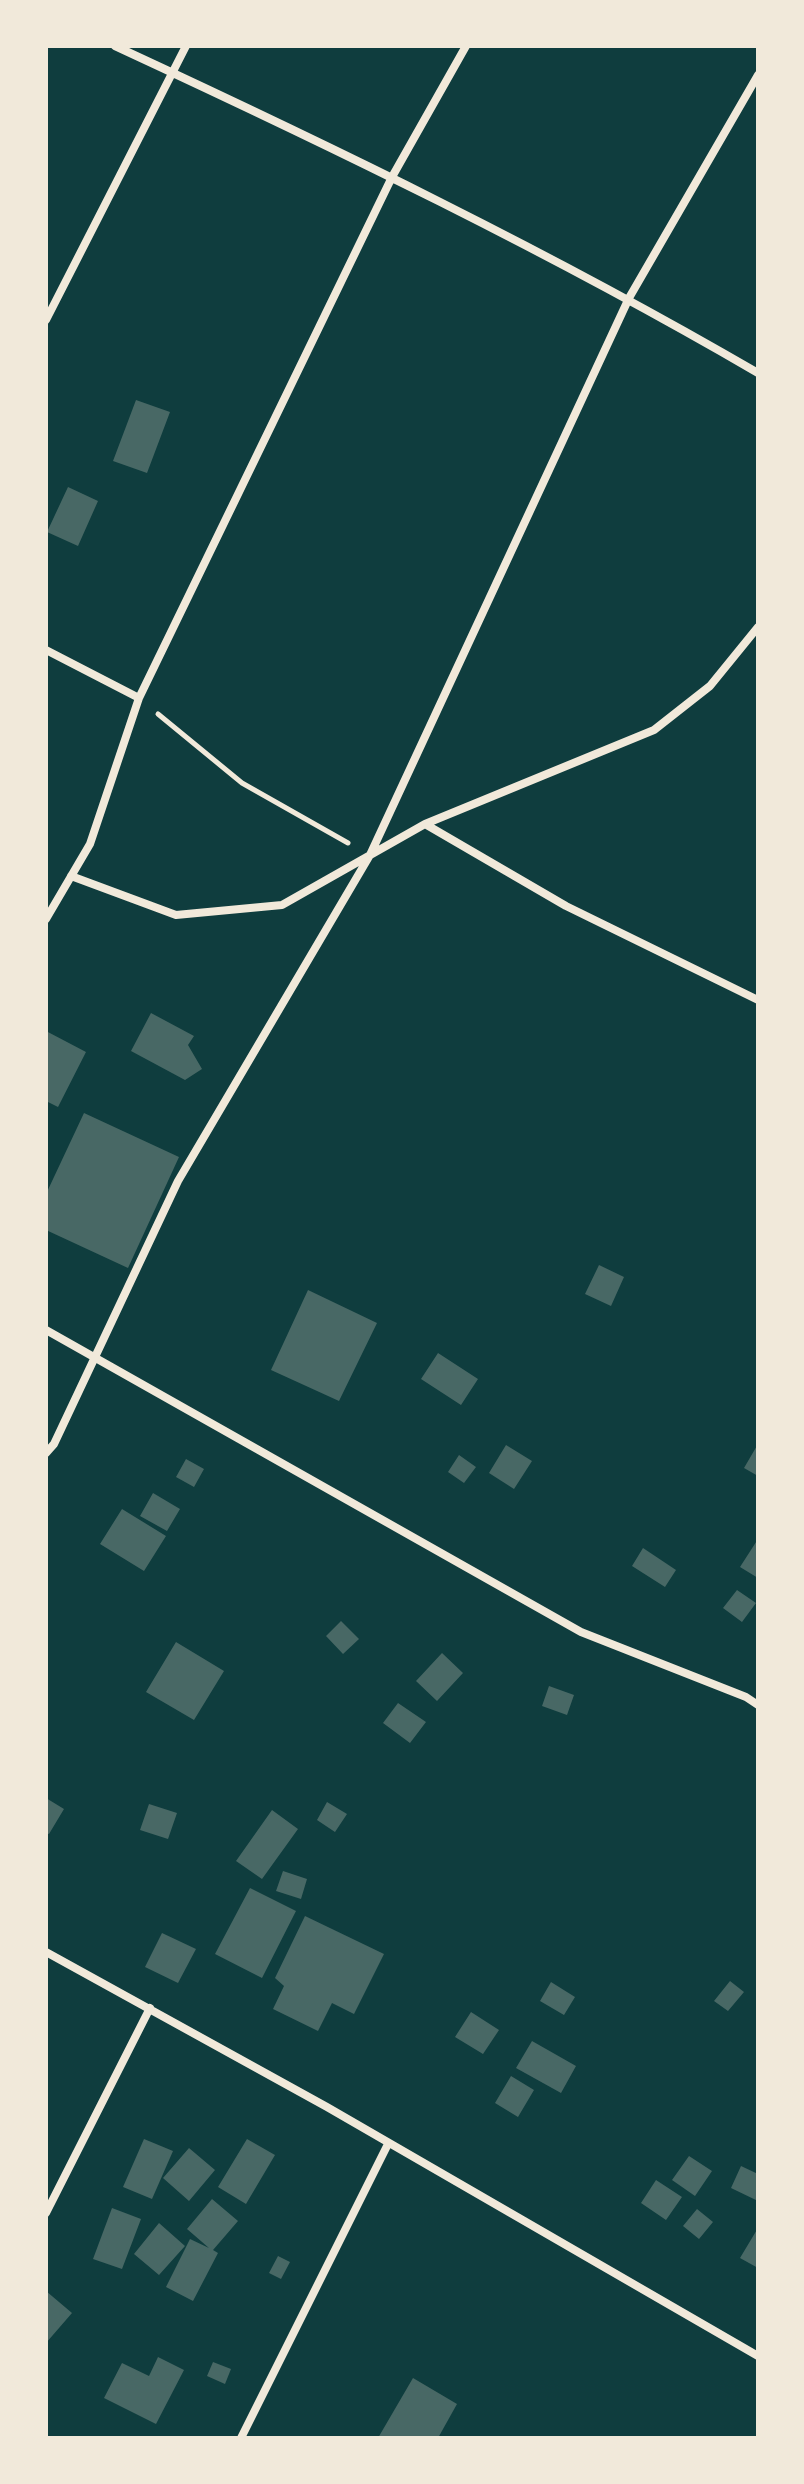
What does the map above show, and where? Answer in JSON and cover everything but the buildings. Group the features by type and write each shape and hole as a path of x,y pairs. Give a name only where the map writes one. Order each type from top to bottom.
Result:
{"street":[{"path":"115,46 392,177 629,298 758,373"},
{"path":"46,320 186,46"},
{"path":"46,919 90,844 139,698 392,177 466,46"},
{"path":"46,1453 54,1444 97,1358 178,1181 370,855 629,298 758,75"},
{"path":"71,876 176,915 282,905 425,824 654,730 710,686 758,627"},
{"path":"46,650 139,698"},
{"path":"425,824 566,906 758,1000"},
{"path":"46,1330 581,1632 746,1697 758,1705"},
{"path":"46,1952 150,2008 758,2356"},
{"path":"46,2213 150,2008"},
{"path":"241,2438 388,2144"}],"path":[{"path":"139,698 242,783 370,855"}]}
